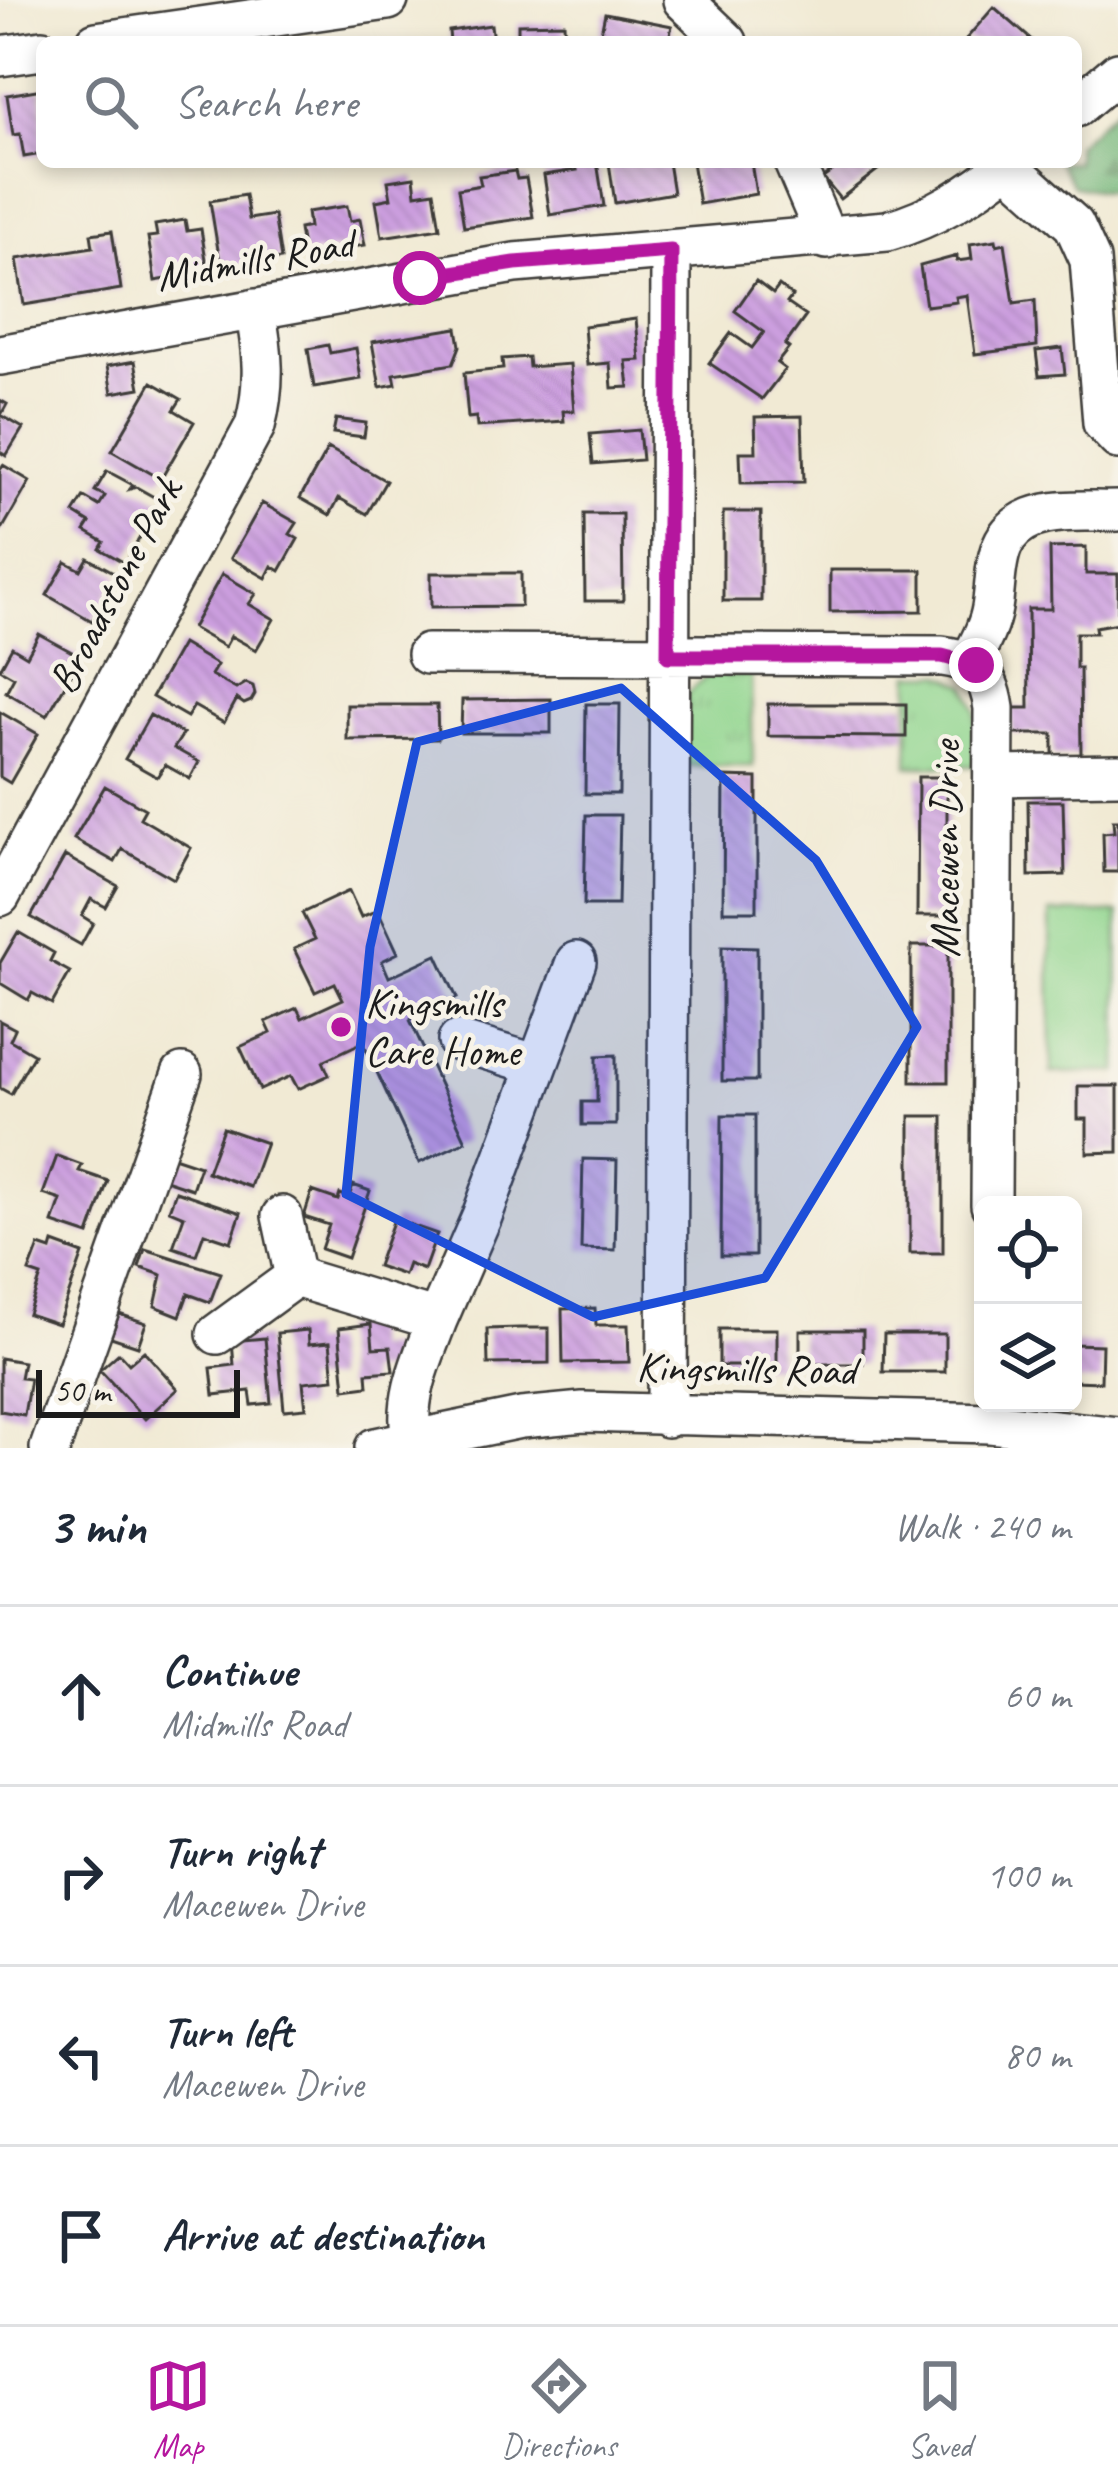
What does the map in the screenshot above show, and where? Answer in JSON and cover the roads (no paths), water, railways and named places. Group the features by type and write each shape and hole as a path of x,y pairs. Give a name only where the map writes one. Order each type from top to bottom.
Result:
{"street":[{"path":"138,36 388,0"},
{"path":"683,0 721,36"},
{"path":"0,56 36,51"},
{"path":"1082,102 1118,72"},
{"path":"796,168 826,239"},
{"name":"Midmills Road","path":"0,355 515,263 887,231 927,219 1004,168"},
{"path":"1013,168 1074,225 1090,260 1103,423 1118,439"},
{"path":"667,1417 671,251"},
{"name":"Broadstone Park","path":"0,896 255,426 264,392 264,358 255,309"},
{"path":"427,653 942,656 970,662 991,613 1000,547 1013,528 1057,512 1118,511"},
{"name":"Macewen Drive","path":"970,662 992,690 991,1196"},
{"path":"994,776 1118,774"},
{"path":"393,1444 407,1418 412,1389 437,1320 482,1216 576,962"},
{"path":"458,1041 538,1065"},
{"path":"50,1448 182,1074"},
{"path":"282,1216 296,1277"},
{"path":"296,1277 437,1320"},
{"path":"217,1334 296,1277"},
{"name":"Kingsmills Road","path":"393,1444 521,1418 583,1412 667,1417 787,1433 991,1413 1118,1437"}],"place":[{"name":"Kingsmills Care Home","path":"341,1027"}]}
